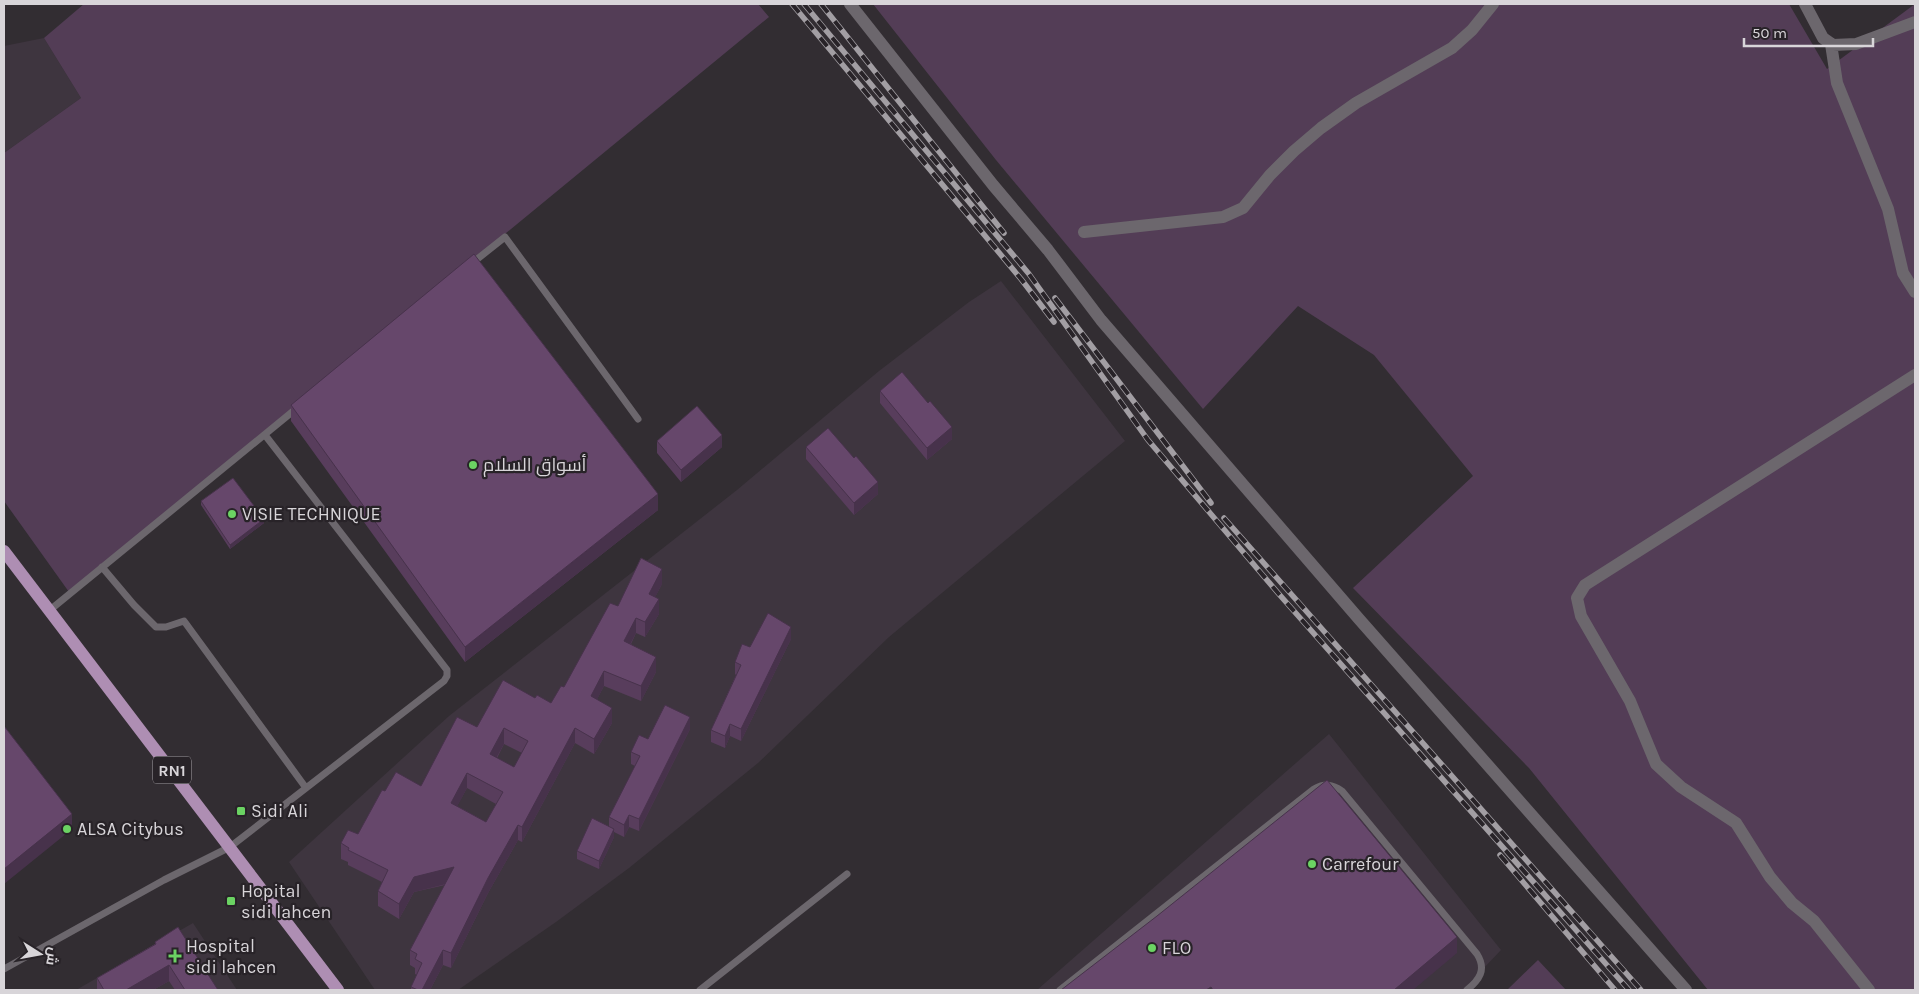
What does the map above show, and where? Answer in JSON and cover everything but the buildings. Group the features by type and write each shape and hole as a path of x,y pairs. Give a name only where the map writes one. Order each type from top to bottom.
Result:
{"main road":[{"name":"RN1","path":"4,550 338,990"}],"street":[{"path":"850,4 993,185 1048,250 1101,320 1365,626 1686,990"},
{"path":"1084,232 1223,217 1237,212 1247,204 1294,151 1321,128 1356,103 1452,48 1472,30 1492,4"},
{"path":"1805,4 1823,38 1836,46 1856,44 1915,22"},
{"path":"1831,44 1837,83 1888,209 1903,273 1915,292"},
{"path":"1869,990 1814,921 1792,903 1770,877 1736,823 1681,788 1656,764 1630,701 1580,616 1577,598 1584,585 1915,375"}],"lane":[{"path":"467,268 505,237 638,419"},
{"path":"50,610 302,404"},
{"path":"4,969 164,880 230,847 447,676 447,670 265,435"},
{"path":"102,567 134,605 156,627 166,627 184,621 306,788"},
{"path":"1060,990 1314,789 1328,784 1342,791 1478,954 1482,972 1480,978 1467,990"},
{"path":"700,990 848,874"}],"shaded area":[{"path":"84,4 758,4 769,17 69,592 4,501 4,153 81,98 44,38"},
{"path":"873,4 1789,4 1827,69 1915,4 1915,990 1708,990 1529,768 1353,588 1473,476 1374,355 1298,306 1203,409 996,160"},
{"path":"44,38 81,98 4,153 4,46"},
{"path":"1001,281 1125,441 889,637 758,763 629,868 556,922 458,990 375,990 289,862 449,716 737,490 879,371 969,302"},
{"path":"1329,734 1501,950 1463,990 1037,990"},
{"name":"Hospital sidi lahcen","path":"193,923 237,990 76,990"},
{"path":"1538,960 1566,990 1507,990"}],"railway":[{"path":"792,4 1021,279 1054,322"},
{"path":"804,4 1029,274 1148,440 1278,593 1629,990"},
{"path":"821,4 1004,233"},
{"path":"1055,298 1211,503"},
{"path":"1224,518 1641,990"},
{"path":"1500,855 1615,990"}],"place":[{"name":"أسواق السلام","path":"473,465"},
{"name":"VISIE TECHNIQUE","path":"232,514"},
{"name":"Sidi Ali","path":"241,811"},
{"name":"ALSA Citybus","path":"67,829"},
{"name":"Carrefour","path":"1312,864"},
{"name":"Hopital sidi lahcen","path":"231,901"},
{"name":"FLO","path":"1152,948"},
{"name":"Hospital sidi lahcen","path":"175,956"}]}
